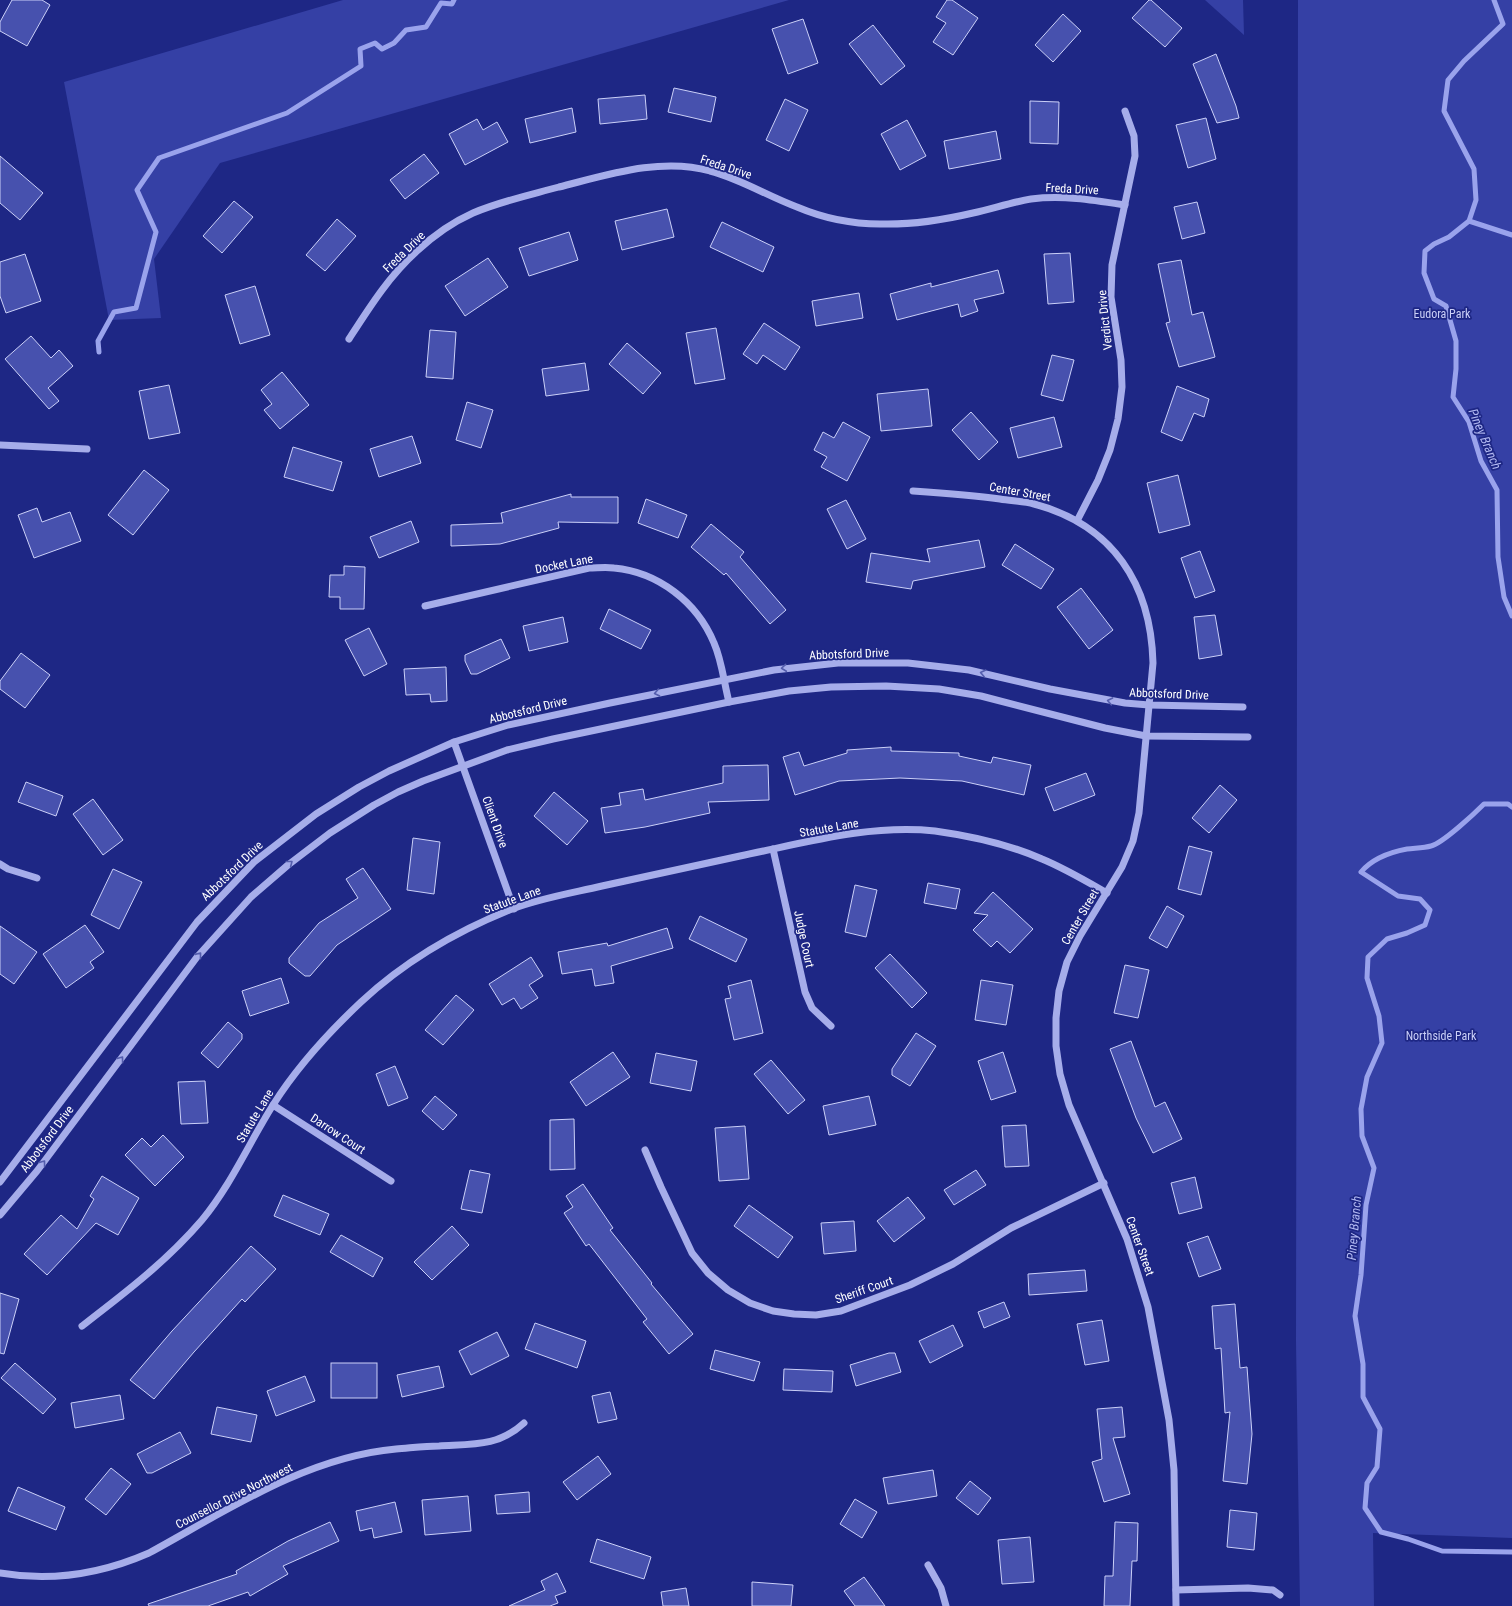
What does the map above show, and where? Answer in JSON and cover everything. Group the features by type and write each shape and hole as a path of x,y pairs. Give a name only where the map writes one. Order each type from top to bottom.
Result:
{"street":[{"name":"Verdict Drive","path":"1077,521 1098,480 1110,450 1118,419 1122,387 1120,360 1111,297 1112,265 1135,156 1134,136 1125,111"},
{"name":"Freda Drive","path":"349,339 379,293 395,273 416,251 443,230 472,214 503,201 618,173 656,167 685,167 709,170 738,180 795,207 849,222 878,224 908,224 970,214 1029,199 1057,197 1083,198 1125,205"},
{"path":"0,445 87,449"},
{"name":"Center Street","path":"912,491 965,494 1032,503 1056,510 1077,521 1098,535 1116,554 1132,575 1143,599 1152,640 1153,663 1139,813 1132,841 1122,867 1080,936 1067,962 1059,991 1056,1018 1056,1046 1063,1082 1070,1105 1128,1239 1148,1307 1169,1420 1174,1470 1176,1606"},
{"name":"Docket Lane","path":"425,606 589,568 614,568 633,571 660,582 673,590 690,605 704,623 714,644 729,702"},
{"name":"Abbotsford Drive","path":"0,1182 197,922 254,862 316,814 359,788 389,771 454,742 508,725 724,680 774,670 838,663 908,663 969,670 1125,704 1243,707"},
{"name":"Abbotsford Drive","path":"0,1215 37,1171 197,957 251,897 288,865 330,833 374,805 398,792 463,766 507,750 553,738 729,702 790,691 831,687 886,686 939,689 981,696 1105,728 1146,736 1248,737"},
{"name":"Client Drive","path":"454,742 514,909"},
{"name":"Statute Lane","path":"82,1326 141,1280 177,1248 203,1218 228,1184 273,1104 298,1070 328,1035 364,1000 399,971 435,947 473,926 514,909 542,900 773,849 853,833 892,830 939,832 970,836 1005,845 1042,859 1107,893"},
{"name":"Judge Court","path":"773,849 804,992 812,1008 831,1026"},
{"path":"0,864 8,869 37,878"},
{"name":"Darrow Court","path":"273,1104 391,1181"},
{"name":"Sheriff Court","path":"645,1150 692,1253 708,1273 728,1290 750,1302 773,1311 794,1314 816,1315 841,1311 910,1285 954,1264 1011,1228 1104,1183"},
{"name":"Counsellor Drive Northwest","path":"0,1573 33,1577 59,1577 98,1571 129,1562 149,1553 285,1480 321,1466 358,1456 394,1449 484,1444 501,1439 524,1423"},
{"path":"928,1565 941,1588 946,1606"},
{"path":"1176,1590 1248,1588 1273,1590 1280,1595"}],"green space":[{"path":"343,0 789,0 220,163 154,259 161,318 109,320 64,82"},
{"path":"1205,0 1243,0 1244,35"},
{"path":"1298,0 1512,0 1512,1538 1373,1533 1374,1606 1300,1606 1296,1341"}],"building":[{"path":"12,0 42,0 50,5 27,46 0,31 0,22"},
{"path":"947,0 952,0 978,18 953,55 933,42 946,23 936,17"},
{"path":"1149,0 1151,0 1182,28 1165,47 1132,18"},
{"path":"1063,14 1081,31 1053,62 1035,45"},
{"path":"803,19 818,63 788,74 772,29"},
{"path":"873,25 905,66 881,85 849,44"},
{"path":"1216,54 1236,106 1239,118 1217,123 1193,64"},
{"path":"674,88 716,97 711,122 668,112"},
{"path":"645,95 647,119 600,124 598,99"},
{"path":"785,99 808,110 789,151 766,140"},
{"path":"1030,101 1059,102 1058,144 1030,143"},
{"path":"572,108 576,132 530,143 525,119"},
{"path":"1206,118 1216,159 1188,168 1176,125"},
{"path":"477,119 483,130 497,122 508,142 465,165 449,134"},
{"path":"907,120 926,156 900,170 881,134"},
{"path":"996,131 1001,159 949,169 944,141"},
{"path":"424,154 439,173 405,199 390,180"},
{"path":"0,156 43,193 20,220 0,203"},
{"path":"234,201 253,217 222,253 203,236"},
{"path":"1197,202 1205,233 1182,239 1174,207"},
{"path":"667,209 674,237 622,250 615,221"},
{"path":"337,219 356,236 325,271 306,255"},
{"path":"722,222 774,247 763,272 710,247"},
{"path":"569,232 578,260 529,276 519,248"},
{"path":"1070,253 1074,302 1048,304 1044,254"},
{"path":"25,254 41,301 6,313 0,296 0,262"},
{"path":"488,258 508,287 465,316 445,286"},
{"path":"1181,260 1192,315 1203,312 1215,357 1179,367 1166,323 1170,322 1158,264"},
{"path":"998,270 1004,293 974,300 978,311 961,317 958,304 897,320 890,294 931,283 931,287"},
{"path":"255,286 270,335 240,344 225,295"},
{"path":"859,293 863,318 816,326 812,301"},
{"path":"764,323 800,347 785,370 763,355 757,364 743,354"},
{"path":"716,328 725,379 695,384 686,333"},
{"path":"430,330 456,332 453,379 426,377"},
{"path":"31,336 51,358 59,350 73,366 48,388 59,401 49,409 5,359"},
{"path":"627,343 661,373 643,394 609,364"},
{"path":"1052,355 1074,360 1063,401 1041,395"},
{"path":"585,363 589,390 546,396 542,369"},
{"path":"282,372 309,405 280,429 264,410 272,404 261,390"},
{"path":"169,385 180,433 149,439 139,391"},
{"path":"1177,386 1209,399 1204,417 1194,413 1182,441 1161,432"},
{"path":"928,389 932,426 881,431 877,394"},
{"path":"467,402 493,410 481,448 456,440"},
{"path":"971,412 998,442 979,460 952,430"},
{"path":"1054,417 1062,447 1018,458 1010,428"},
{"path":"843,422 870,437 847,481 821,467 827,457 814,450 823,432 834,438"},
{"path":"412,436 421,463 379,477 370,449"},
{"path":"293,447 342,462 333,491 284,477"},
{"path":"144,470 169,490 133,535 108,515"},
{"path":"1178,475 1190,525 1159,533 1147,483"},
{"path":"571,494 571,497 618,497 618,523 558,522 559,528 500,544 451,546 451,525 503,523 501,513"},
{"path":"646,499 687,515 678,538 638,523"},
{"path":"846,500 866,539 847,549 827,509"},
{"path":"37,508 42,522 70,512 81,541 34,558 18,515"},
{"path":"411,521 419,542 379,558 370,537"},
{"path":"711,524 744,552 740,557 786,610 770,624 726,573 724,575 691,547"},
{"path":"979,540 985,567 913,581 911,589 866,582 871,553 930,562 927,549"},
{"path":"1015,544 1054,569 1041,589 1002,565"},
{"path":"1200,551 1215,591 1195,598 1181,558"},
{"path":"344,566 365,567 364,609 340,609 340,597 329,597 330,575 344,575"},
{"path":"1081,588 1113,630 1089,649 1057,607"},
{"path":"609,609 651,630 641,649 600,629"},
{"path":"1215,615 1222,655 1199,659 1194,617"},
{"path":"563,617 568,642 529,651 523,626"},
{"path":"369,628 387,664 364,676 345,640"},
{"path":"501,639 510,658 477,674 471,674 465,661 465,655"},
{"path":"21,653 50,675 25,708 0,689 0,681"},
{"path":"446,667 447,701 431,702 430,694 406,695 404,669"},
{"path":"891,747 891,751 959,753 959,756 991,763 993,757 1031,765 1024,795 962,781 900,778 839,781 795,795 783,757 799,752 804,766 847,753 847,750"},
{"path":"768,765 769,800 708,802 710,813 645,827 605,833 601,808 621,805 619,793 643,789 645,800 723,783 723,766"},
{"path":"1086,773 1095,795 1054,811 1045,788"},
{"path":"26,782 63,796 56,816 18,802"},
{"path":"1220,785 1237,800 1209,833 1192,818"},
{"path":"554,792 588,821 567,845 534,816"},
{"path":"93,799 123,840 103,855 73,814"},
{"path":"413,838 440,842 434,894 407,890"},
{"path":"1189,846 1212,852 1201,895 1178,889"},
{"path":"363,868 391,909 337,945 310,976 305,976 289,963 289,958 319,923 358,898 346,879"},
{"path":"113,869 142,882 119,929 91,915"},
{"path":"928,883 960,889 956,909 924,903"},
{"path":"855,885 877,890 866,937 845,932"},
{"path":"993,892 1033,929 1010,953 997,941 991,947 973,930 988,915 974,913"},
{"path":"1167,906 1184,916 1167,948 1149,938"},
{"path":"700,916 747,939 736,962 689,939"},
{"path":"85,925 104,952 90,962 94,968 66,988 43,954"},
{"path":"0,926 37,952 14,984 0,974"},
{"path":"667,928 673,948 611,966 614,983 595,986 592,969 562,974 558,952 607,943 608,946"},
{"path":"890,954 927,993 912,1008 875,968"},
{"path":"531,957 543,976 529,985 538,998 521,1009 514,998 502,1005 489,984"},
{"path":"1125,965 1149,970 1138,1018 1114,1013"},
{"path":"281,978 289,1003 250,1016 242,991"},
{"path":"751,980 763,1033 734,1040 725,999 731,998 728,986"},
{"path":"981,980 1013,985 1006,1025 975,1020"},
{"path":"456,995 474,1010 443,1045 425,1030"},
{"path":"228,1022 242,1034 242,1039 218,1068 201,1053"},
{"path":"916,1033 936,1046 910,1086 892,1075 892,1069"},
{"path":"1131,1041 1155,1107 1165,1102 1182,1139 1153,1153 1136,1118 1110,1049"},
{"path":"613,1052 630,1077 586,1106 570,1082"},
{"path":"1003,1052 1016,1092 991,1100 978,1061"},
{"path":"656,1053 697,1061 691,1091 650,1083"},
{"path":"771,1060 805,1100 788,1114 754,1074"},
{"path":"395,1066 408,1098 388,1106 376,1074"},
{"path":"205,1081 208,1123 181,1124 178,1082"},
{"path":"435,1096 457,1115 443,1130 422,1111"},
{"path":"869,1096 876,1125 829,1135 823,1106"},
{"path":"574,1119 575,1169 550,1170 550,1120"},
{"path":"1026,1125 1029,1166 1005,1167 1002,1126"},
{"path":"745,1126 749,1179 719,1181 715,1128"},
{"path":"163,1135 184,1157 155,1186 125,1155 142,1138 151,1147"},
{"path":"470,1170 490,1174 482,1213 461,1209"},
{"path":"976,1170 986,1185 954,1205 944,1190"},
{"path":"102,1176 139,1198 118,1235 96,1223 47,1275 24,1254 61,1215 77,1229 94,1199 90,1196"},
{"path":"1195,1177 1202,1208 1179,1214 1171,1183"},
{"path":"583,1184 613,1228 610,1230 652,1283 651,1284 693,1334 669,1354 643,1322 647,1319 589,1244 586,1246 564,1213 573,1207 566,1196"},
{"path":"283,1195 329,1214 320,1235 274,1216"},
{"path":"908,1197 925,1218 894,1242 877,1221"},
{"path":"749,1205 793,1237 778,1258 734,1226"},
{"path":"854,1221 856,1251 824,1254 821,1223"},
{"path":"452,1226 469,1245 432,1280 414,1262"},
{"path":"341,1235 383,1258 373,1277 330,1252"},
{"path":"1208,1236 1221,1269 1199,1277 1187,1243"},
{"path":"251,1246 276,1269 245,1302 242,1299 154,1399 130,1380 172,1331"},
{"path":"1085,1270 1087,1291 1029,1295 1028,1274"},
{"path":"0,1293 19,1299 4,1354 0,1353"},
{"path":"1004,1302 1010,1317 984,1328 978,1312"},
{"path":"1235,1304 1240,1368 1247,1367 1252,1434 1247,1484 1223,1481 1230,1412 1225,1413 1221,1348 1215,1349 1212,1306"},
{"path":"1102,1320 1109,1361 1085,1365 1077,1324"},
{"path":"535,1323 586,1341 577,1368 525,1349"},
{"path":"953,1325 963,1346 930,1363 919,1341"},
{"path":"497,1332 509,1356 471,1375 459,1351"},
{"path":"715,1350 760,1362 754,1381 710,1369"},
{"path":"889,1353 895,1353 901,1372 856,1386 850,1365"},
{"path":"15,1363 56,1399 43,1414 1,1378"},
{"path":"331,1363 377,1363 377,1398 331,1398"},
{"path":"439,1366 444,1387 402,1397 397,1375"},
{"path":"784,1369 833,1371 832,1392 783,1390"},
{"path":"305,1376 315,1401 276,1416 267,1391"},
{"path":"610,1392 617,1419 598,1423 592,1396"},
{"path":"120,1395 124,1419 75,1428 71,1403"},
{"path":"217,1407 257,1415 251,1442 211,1434"},
{"path":"1122,1407 1125,1437 1113,1438 1130,1494 1104,1502 1092,1462 1102,1459 1097,1409"},
{"path":"180,1432 191,1453 152,1473 147,1473 137,1454"},
{"path":"598,1456 611,1474 577,1500 563,1482"},
{"path":"111,1468 131,1484 106,1515 85,1499"},
{"path":"933,1470 937,1496 888,1504 883,1478"},
{"path":"970,1481 991,1498 978,1515 956,1498"},
{"path":"18,1487 65,1507 56,1530 8,1511"},
{"path":"529,1492 530,1512 497,1514 495,1495"},
{"path":"468,1496 471,1531 425,1535 422,1500"},
{"path":"855,1499 877,1512 862,1538 840,1524"},
{"path":"395,1502 402,1532 374,1538 372,1528 360,1531 356,1511"},
{"path":"1230,1510 1257,1513 1254,1550 1227,1547"},
{"path":"330,1522 339,1541 283,1566 288,1574 250,1596 248,1592 208,1606 149,1606 148,1604 237,1574 236,1571 288,1541"},
{"path":"1115,1522 1138,1523 1137,1561 1132,1561 1130,1606 1104,1606 1105,1576 1113,1576"},
{"path":"1030,1537 1034,1582 1002,1584 998,1540"},
{"path":"597,1539 651,1557 644,1579 590,1562"},
{"path":"557,1573 566,1592 555,1596 558,1603 550,1606 509,1606 545,1590 541,1581"},
{"path":"864,1577 885,1606 855,1606 844,1591"},
{"path":"752,1582 793,1585 791,1606 752,1606"},
{"path":"686,1588 689,1606 663,1606 661,1592"}],"waterway":[{"path":"99,352 98,341 114,312 136,308 156,232 137,190 159,158 287,113 361,66 360,49 375,43 382,49 394,43 406,30 426,27 441,3 452,4 454,0"},
{"name":"Piney Branch","path":"1494,0 1503,24 1464,61 1448,80 1444,111 1474,169 1476,200 1469,221 1449,237 1434,244 1425,251 1424,273 1434,299 1446,306 1456,341 1456,369 1453,397 1469,422 1481,461 1497,490 1498,557 1504,597 1512,616"},
{"path":"1469,221 1512,235"},
{"name":"Piney Branch","path":"1512,807 1508,804 1484,804 1459,827 1436,844 1428,847 1407,849 1388,854 1371,863 1361,872 1398,896 1420,899 1430,910 1425,925 1407,933 1387,939 1368,957 1367,978 1379,1016 1382,1043 1367,1077 1361,1109 1362,1136 1374,1168 1366,1205 1361,1275 1355,1316 1363,1364 1363,1397 1380,1429 1377,1467 1367,1483 1365,1508 1381,1532 1408,1539 1442,1551 1512,1552"}],"park label":[{"name":"Eudora Park","path":"1442,314"},
{"name":"Northside Park","path":"1441,1036"}]}
